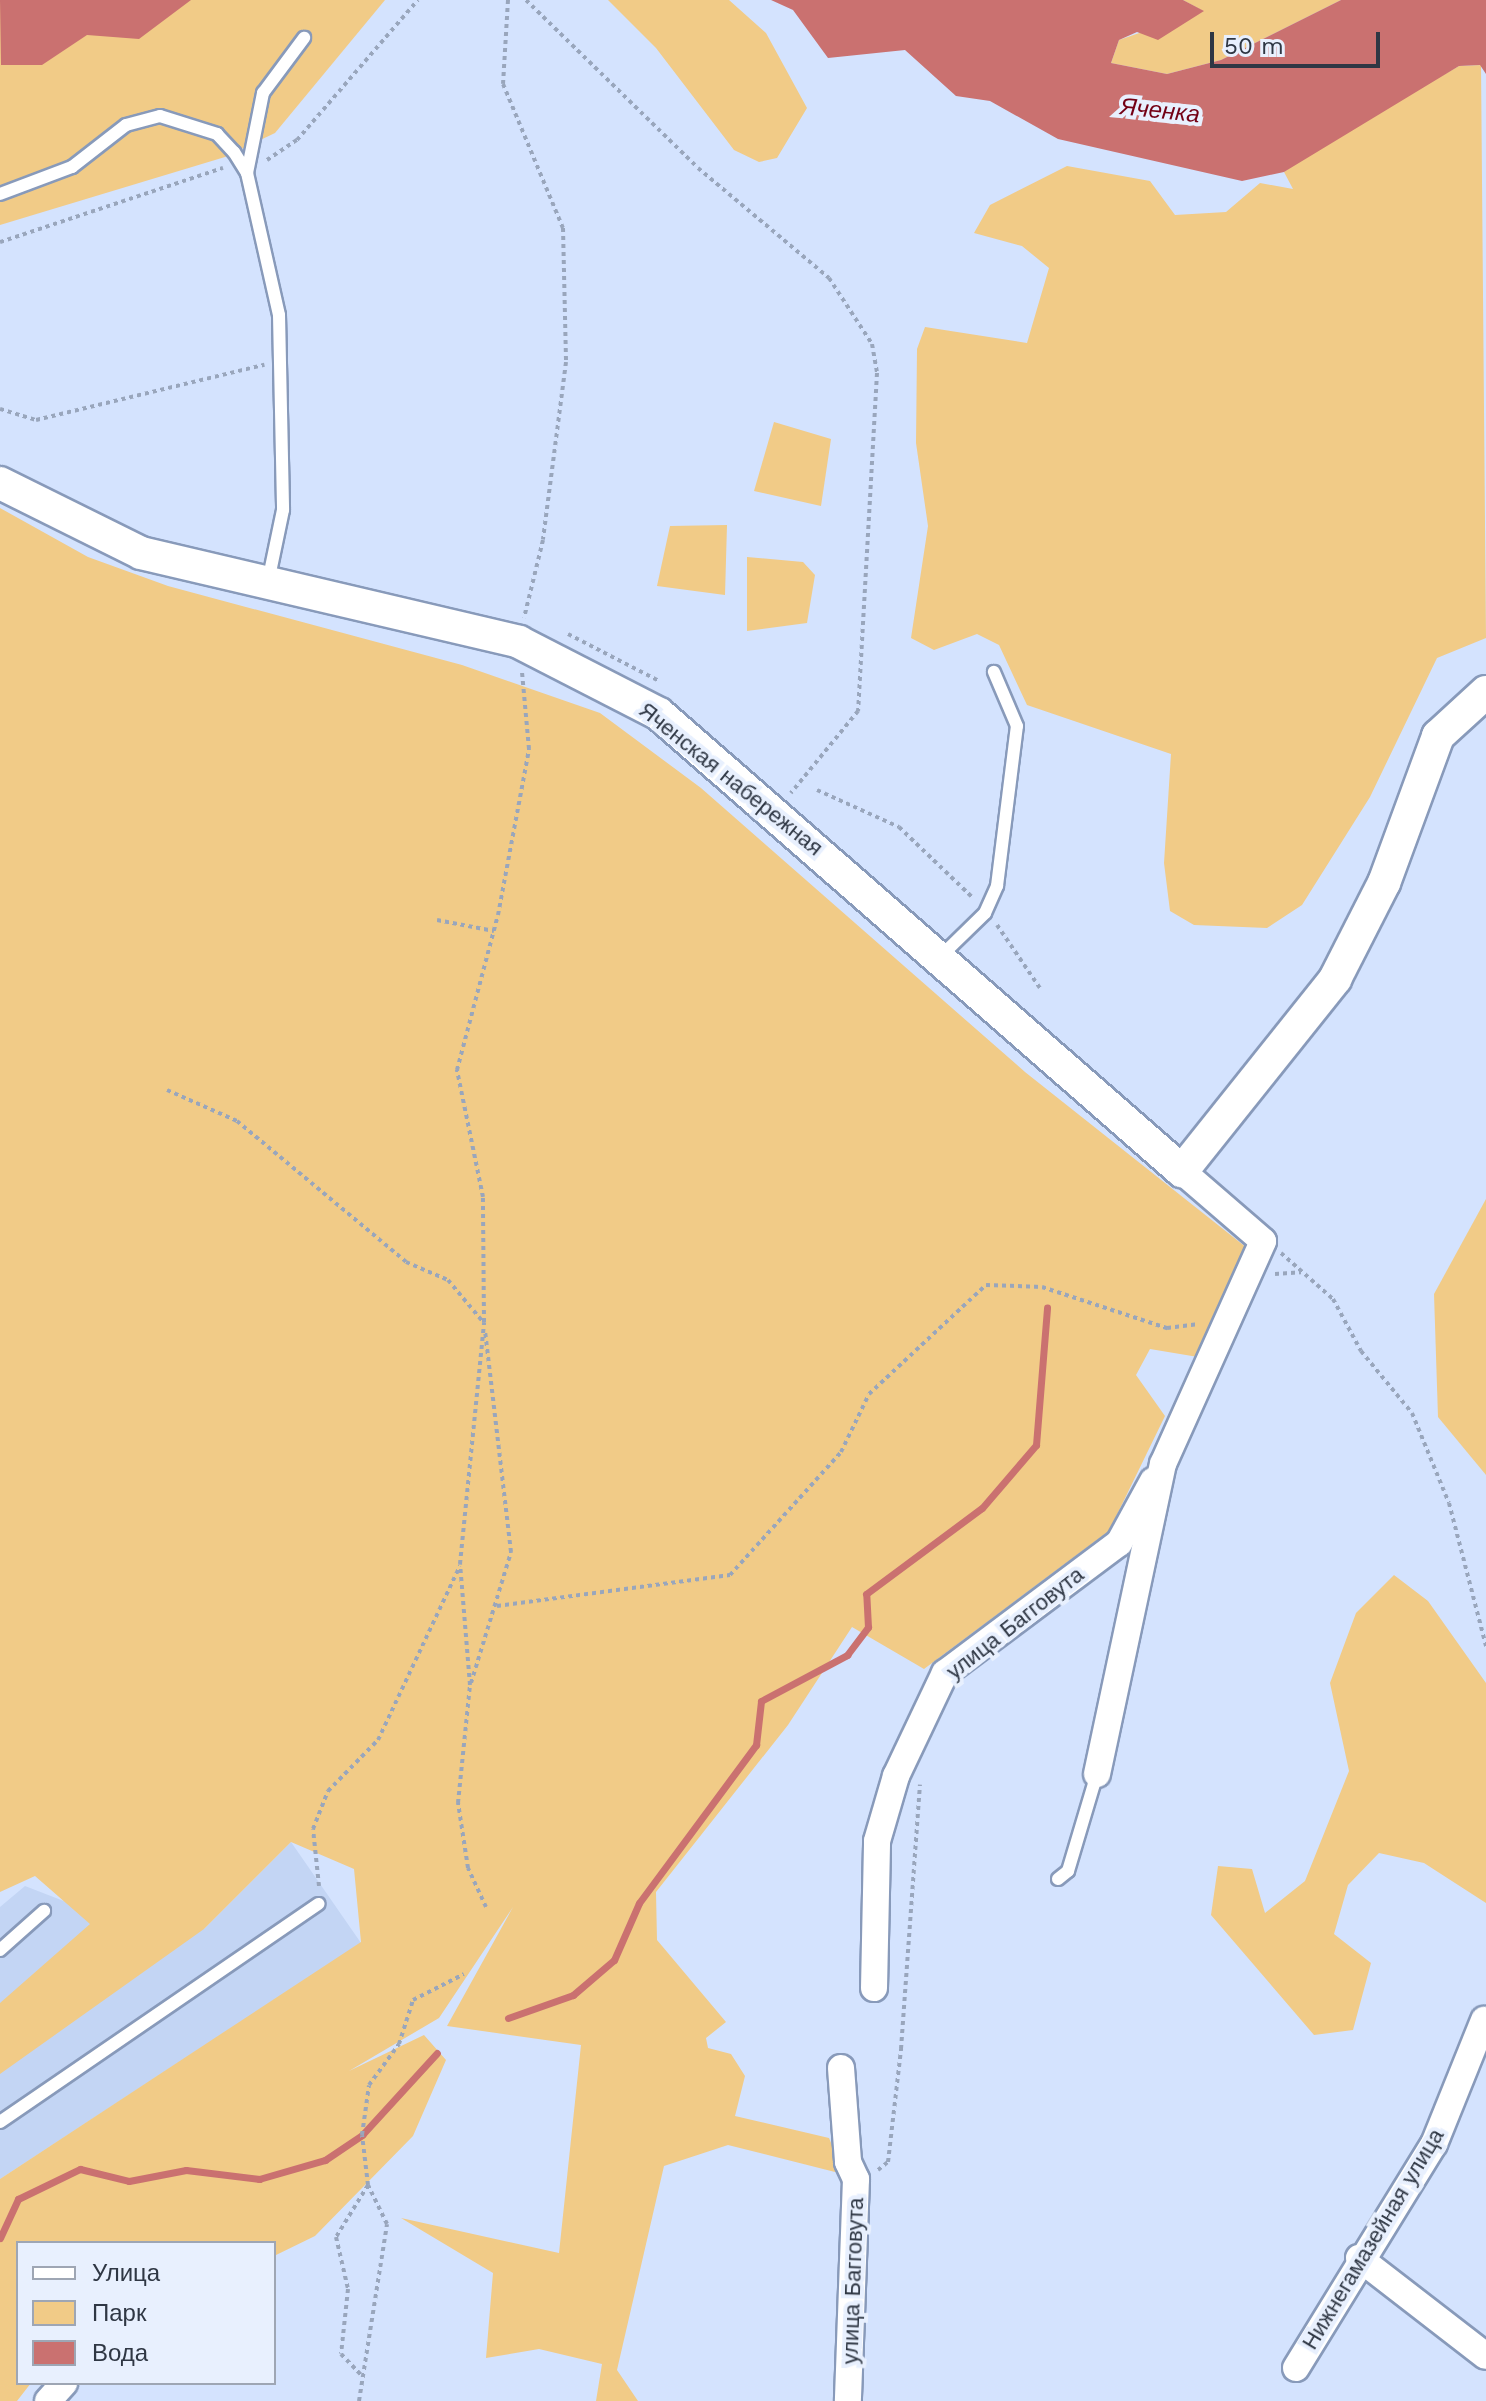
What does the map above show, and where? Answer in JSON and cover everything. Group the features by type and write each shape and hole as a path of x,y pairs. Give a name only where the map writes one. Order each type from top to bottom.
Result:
{"street":[{"name":"Яченская набережная","path":"0,483 141,553 267,585 522,626 659,714 942,955 1263,1241"},
{"path":"1182,1171 1335,979 1384,883 1438,736 1486,692"},
{"path":"1097,1774 1163,1464 1263,1241"},
{"name":"улица Багговута","path":"874,1988 877,1841 896,1776 945,1673 1119,1543 1163,1464"},
{"name":"Нижнегамазейная улица","path":"1296,2368 1359,2258 1434,2144 1484,2020"},
{"name":"улица Багговута","path":"841,2068 848,2162 856,2179 848,2401"},
{"path":"1359,2258 1486,2356"},
{"path":"48,2401 62,2385"}],"lane":[{"path":"267,585 283,510 285,393 279,315 247,173 263,93 304,38"},
{"path":"0,194 72,167 126,125 160,116 217,134 247,173"},
{"path":"942,955 985,913 997,886 1017,726 994,672"},
{"path":"1058,1879 1068,1871 1097,1774"},
{"path":"0,2122 318,1904"},
{"path":"0,1950 44,1911"}],"path":[{"path":"0,242 228,166 247,173 297,140 418,0"},
{"path":"486,1907 468,1868 458,1803 470,1685 460,1564 484,1322 483,1197 457,1070 494,931 529,749 522,626 543,540 566,362 563,228 503,84 508,0"},
{"path":"526,0 698,168 829,278 872,344 877,373 858,711 790,795"},
{"path":"0,409 36,420 255,363 273,368 285,393"},
{"path":"563,633 614,652 668,686"},
{"path":"779,785 802,805"},
{"path":"817,790 899,827 942,861 985,913 1015,943 1040,988"},
{"path":"437,920 494,931"},
{"path":"167,1090 237,1121 406,1262 448,1280 484,1322 511,1552 497,1606 470,1685"},
{"path":"1263,1241 1333,1299 1361,1351 1412,1413 1449,1503 1486,1646"},
{"path":"497,1606 730,1575 841,1452 869,1394 986,1285 1042,1287 1167,1328 1227,1320"},
{"path":"318,1904 313,1829 328,1791 378,1740 460,1564"},
{"path":"856,2179 888,2162 921,1771"},
{"path":"359,2401 373,2294 383,2278 387,2224 368,2185 362,2135 369,2085 399,2044 413,2000 464,1974"},
{"path":"362,2376 341,2354 348,2289 336,2237 368,2185"}],"shaded area":[{"path":"291,1842 361,1943 0,2179 0,1907 25,1886 74,1905 204,1929"}],"green space":[{"path":"0,0 385,0 275,133 225,157 0,225"},
{"path":"608,0 729,0 766,33 807,108 777,158 759,162 734,150 656,48"},
{"path":"1183,0 1341,0 1221,60 1167,74 1111,63 1119,40 1203,11"},
{"path":"1481,65 1486,638 1437,658 1370,797 1302,905 1267,928 1194,925 1170,911 1164,863 1171,754 1027,705 999,645 977,634 934,650 911,638 928,526 916,443 917,349 925,327 1027,343 1049,268 1022,246 974,233 990,205 1067,166 1150,181 1175,215 1226,212 1260,183 1293,189 1284,172 1329,140 1459,66"},
{"path":"774,422 831,439 821,506 754,491"},
{"path":"0,508 88,557 168,586 462,665 600,713 701,788 1025,1072 1247,1248 1198,1357 1150,1349 1136,1375 1165,1416 1109,1531 924,1669 852,1627 788,1725 656,1892 657,1940 726,2022 706,2038 708,2048 731,2054 745,2076 735,2116 829,2138 838,2160 835,2172 728,2145 664,2166 617,2370 638,2401 596,2401 602,2364 539,2349 486,2358 493,2273 401,2218 559,2253 581,2045 447,2026 513,1907 439,2018 349,2071 424,2035 446,2060 413,2136 315,2236 276,2255 276,2241 16,2241 16,2385 29,2385 17,2401 0,2401 0,2179 361,1942 354,1869 291,1842 204,1929 0,2074 0,2003 90,1924 35,1876 0,1892"},
{"path":"727,525 725,595 657,586 670,526"},
{"path":"747,557 803,562 815,575 807,623 747,631"},
{"path":"1486,1199 1486,1475 1438,1417 1434,1294"},
{"path":"1394,1575 1428,1601 1486,1683 1486,1903 1424,1863 1379,1853 1348,1885 1334,1934 1371,1963 1353,2030 1314,2035 1211,1915 1218,1866 1252,1869 1265,1913 1305,1881 1349,1771 1330,1683 1356,1613"}],"water":[{"path":"0,0 191,0 139,39 87,35 42,65 1,65"},
{"name":"Яченка","path":"771,0 1183,0 1204,11 1158,40 1137,32 1119,40 1111,63 1167,74 1221,60 1341,0 1486,0 1486,74 1480,65 1459,66 1284,172 1242,181 1058,139 990,101 956,96 905,50 828,58 793,10"}],"waterway":[{"path":"508,2018 573,1995 614,1960 639,1903 756,1745 761,1701 847,1655 868,1627 866,1594 982,1508 1036,1445 1047,1307"},
{"path":"0,2238 18,2199 80,2169 129,2181 186,2170 259,2179 325,2160 362,2135 437,2053"}]}
